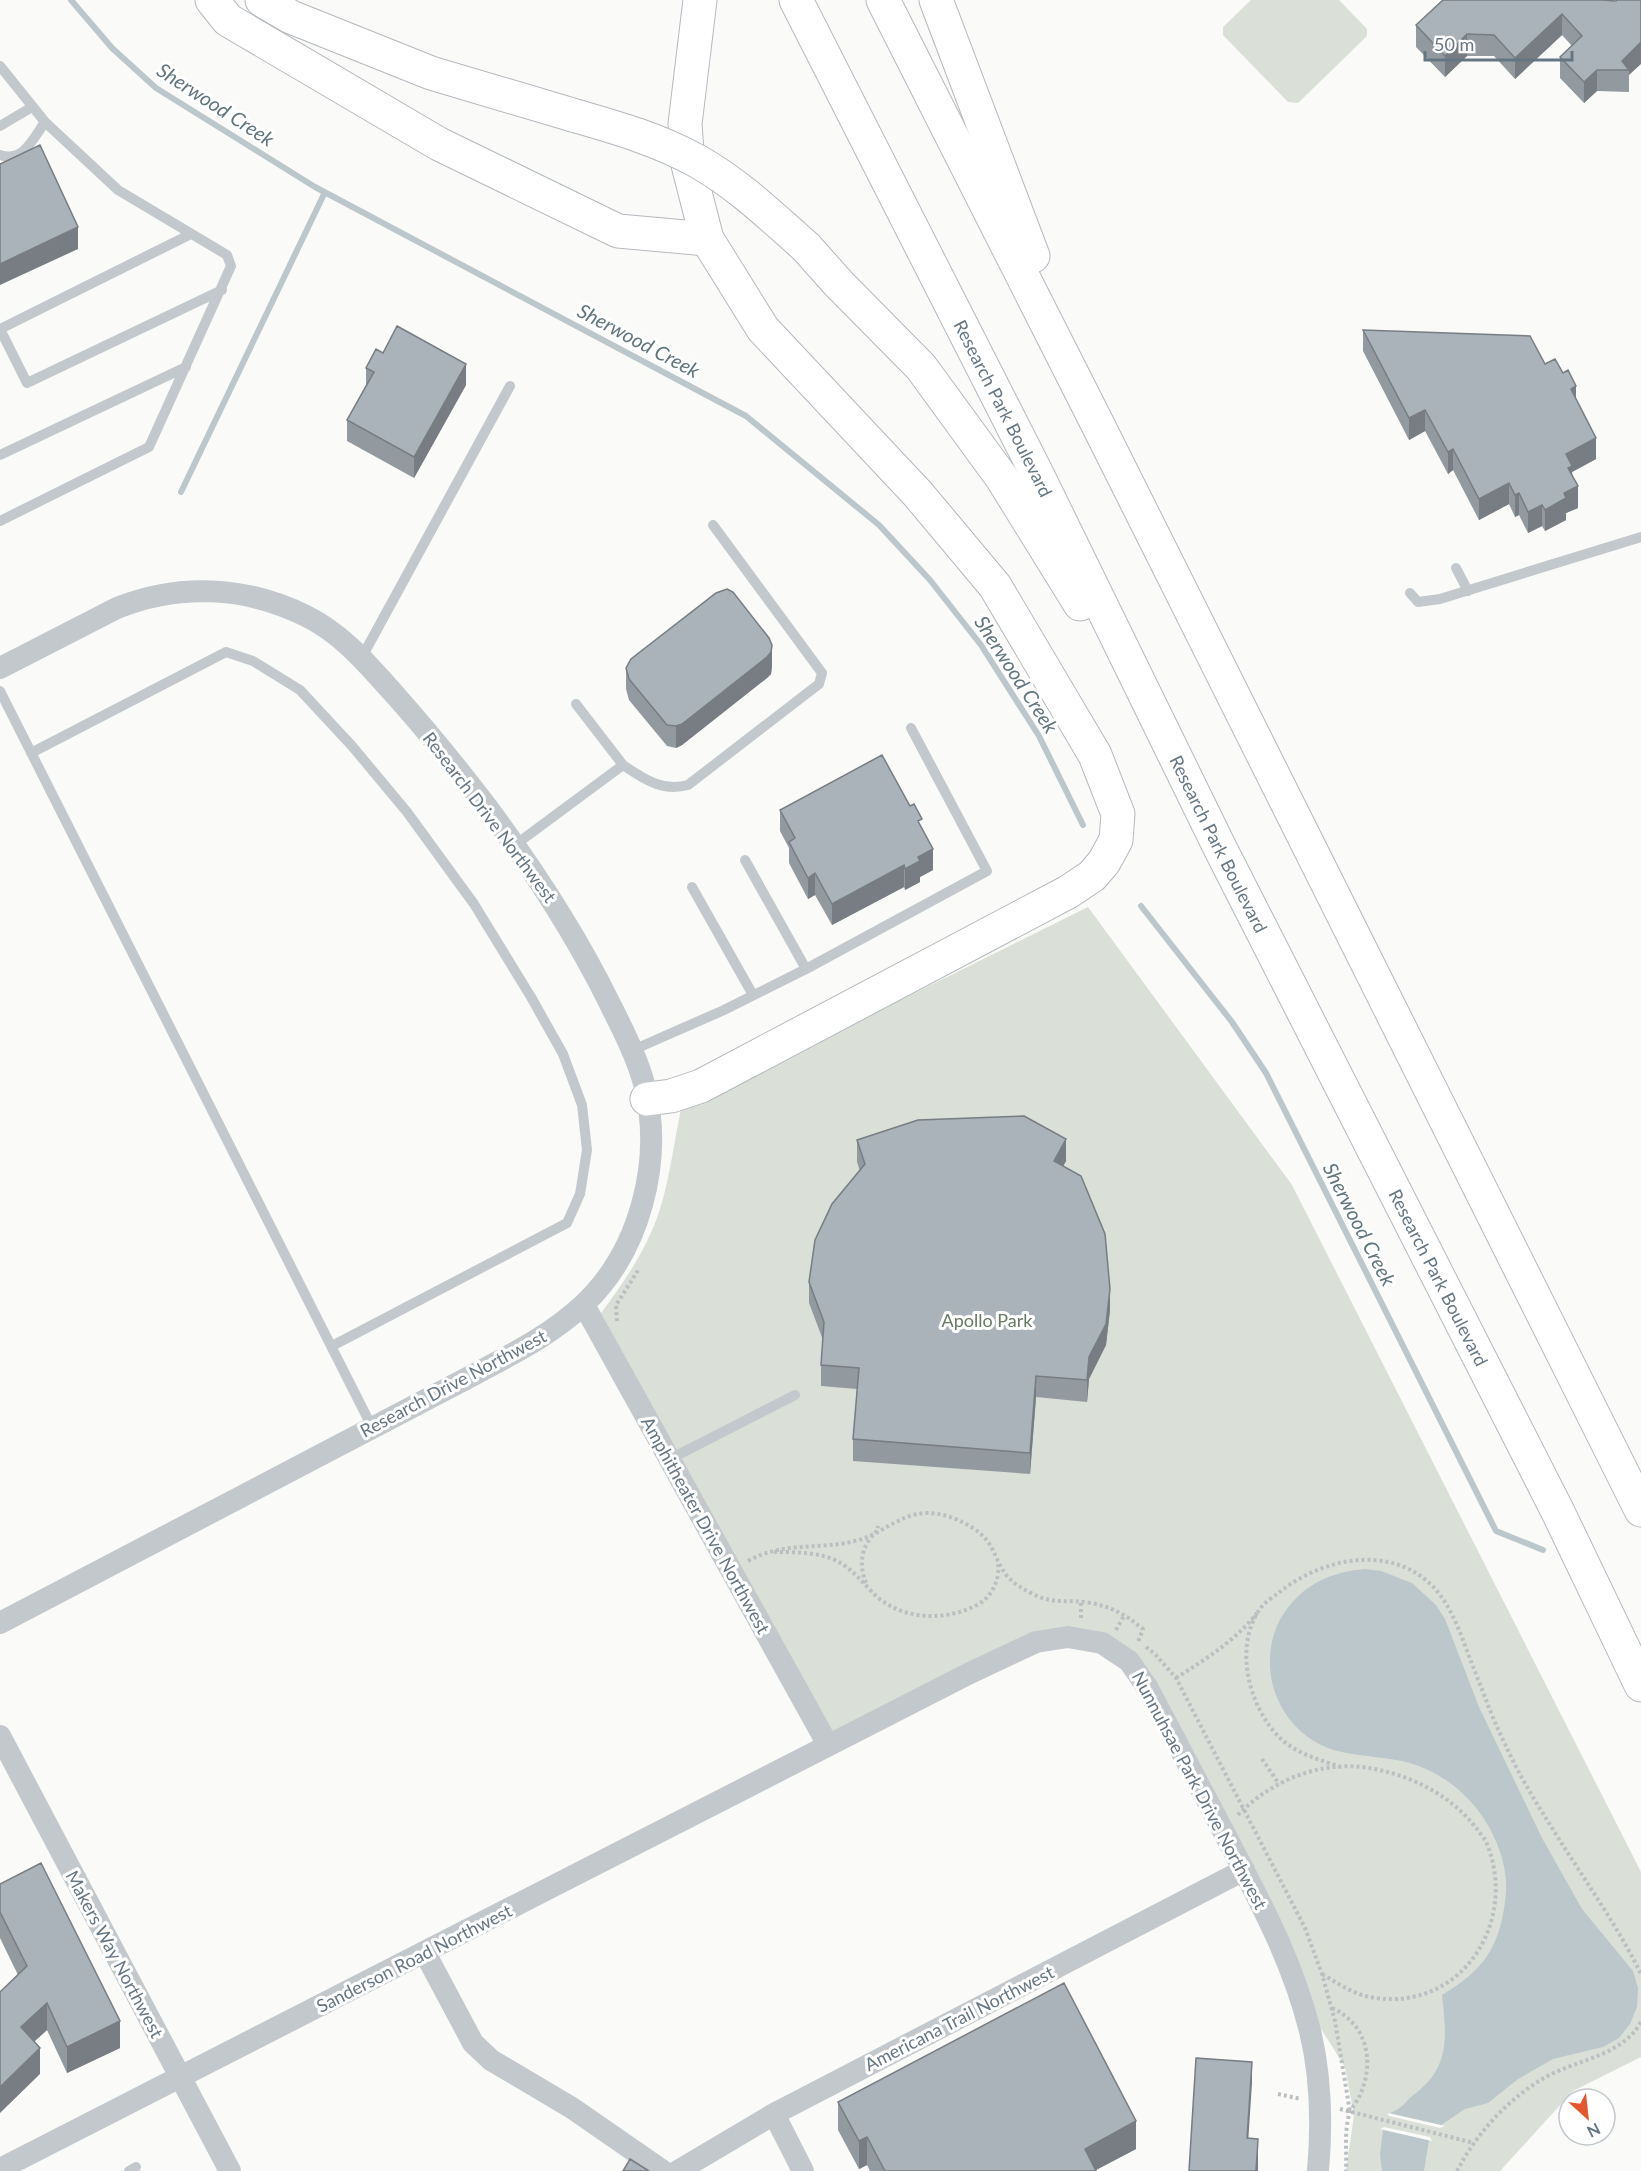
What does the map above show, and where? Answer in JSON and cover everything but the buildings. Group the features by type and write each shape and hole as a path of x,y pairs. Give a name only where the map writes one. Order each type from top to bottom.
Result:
{"highway":[{"path":"212,0 228,20 439,144 597,221 618,231 707,239"},
{"path":"262,0 291,16 431,73 640,134 698,162 754,201 806,248 921,367 988,459 1171,747"},
{"path":"647,1099 671,1096 701,1086 1068,892 1092,876 1104,862 1116,840 1118,827 1118,813 1095,755 995,586 918,494 763,329 707,239 688,165 685,124 700,0"},
{"name":"Research Park Boulevard","path":"796,0 1022,445 1382,1169 1558,1512 1641,1685"},
{"path":"883,0 1641,1510"},
{"path":"936,0 1097,423"}],"street":[{"name":"Research Drive Northwest","path":"0,668 117,608 133,601 171,592 222,591 272,601 328,629 362,657 458,768 515,845 559,910 592,966 633,1050 647,1099 650,1151 648,1173 636,1225 611,1273 584,1305 553,1330 525,1347 0,1623"},
{"name":"Amphitheater Drive Northwest","path":"584,1305 828,1745"},
{"name":"Nunnuhsae Park Drive Northwest","path":"828,1745 1036,1642 1068,1637 1102,1643 1129,1661 1147,1687 1276,1931 1301,1997 1310,2033 1319,2107 1318,2171"},
{"name":"Makers Way Northwest","path":"0,1736 6,1762 230,2171"},
{"name":"Sanderson Road Northwest","path":"0,2169 828,1745"},
{"name":"Americana Trail Northwest","path":"678,2171 774,2114 1244,1870"},
{"path":"425,1953 473,2043 491,2060 572,2108 663,2171"},
{"path":"774,2114 803,2171"}],"lane":[{"path":"0,66 45,122 118,190 227,255 231,266 149,447 0,521"},
{"path":"0,126 32,107"},
{"path":"0,155 15,157 22,153 45,122"},
{"path":"191,234 0,328 27,383 222,290"},
{"path":"0,455 186,368"},
{"path":"362,657 510,386"},
{"path":"576,704 623,765 650,783 675,789 688,785 819,684 822,672 713,525"},
{"path":"1410,593 1418,602 1440,599 1641,537"},
{"path":"1456,567 1468,591"},
{"path":"31,753 226,652 253,661 300,690 352,746 407,812 474,904 563,1054 582,1105 587,1150 580,1194 567,1223 332,1346"},
{"path":"0,692 372,1427"},
{"path":"633,1050 806,969 987,871 911,728"},
{"path":"515,845 623,765"},
{"path":"745,860 806,969"},
{"path":"692,887 753,995"},
{"path":"670,1460 795,1395"}],"path":[{"path":"743,1563 765,1553 788,1547 839,1544 866,1538 878,1529 912,1515 941,1514 976,1530 993,1547 1008,1577 1027,1591 1055,1602 1090,1603 1125,1614 1143,1629 1138,1642"},
{"path":"867,1585 862,1574 861,1562 869,1540 878,1529"},
{"path":"765,1553 798,1553 835,1560 852,1570 879,1598 902,1611 927,1617 941,1617 983,1601 997,1579 997,1558"},
{"path":"1176,1678 1226,1645 1246,1627 1263,1606 1295,1580 1344,1562 1390,1561 1407,1568 1427,1581 1440,1595 1453,1618 1505,1745 1549,1823 1617,1929 1641,1974"},
{"path":"1081,1603 1081,1622"},
{"path":"1263,1606 1250,1631 1246,1656 1247,1675 1255,1697 1266,1719 1280,1738 1296,1750 1341,1767"},
{"path":"1116,1631 1125,1614"},
{"path":"1262,1759 1279,1784"},
{"path":"1224,1833 1252,1802 1279,1784 1301,1774 1329,1767 1358,1766 1388,1771 1413,1780 1442,1795 1465,1813 1486,1841 1493,1862 1496,1887 1490,1926 1472,1963 1453,1979 1435,1990 1407,1998 1375,1998 1351,1991 1322,1974"},
{"path":"1331,2008 1343,2013 1354,2024 1365,2044 1368,2069 1360,2095 1350,2112 1346,2128 1346,2171"},
{"path":"1457,2171 1474,2144 1511,2102 1532,2086 1569,2066 1616,2049 1627,2041 1641,2022"},
{"path":"1370,2117 1474,2144"}],"green space":[{"path":"1251,0 1339,0 1367,29 1367,36 1298,103 1288,102 1223,35 1223,27"},
{"name":"Apollo Park","path":"1088,907 1292,1185 1641,1872 1641,2057 1581,2087 1557,2087 1557,2109 1500,2171 1346,2171 1354,2115 1345,2067 1301,1997 1129,1661 1068,1637 828,1745 601,1313 635,1263 655,1223 667,1185 681,1109"}],"shaded area":[{"path":"1365,1569 1381,1571 1412,1583 1436,1605 1445,1619 1479,1707 1542,1838 1582,1909 1633,1971 1638,1988 1637,2007 1630,2024 1619,2038 1603,2047 1553,2059 1518,2079 1488,2103 1465,2109 1441,2125 1390,2113 1398,2109 1424,2086 1440,2064 1445,2039 1442,1995 1468,1977 1493,1946 1502,1919 1506,1892 1503,1863 1498,1845 1474,1806 1456,1788 1434,1773 1402,1761 1351,1754 1329,1748 1307,1736 1288,1718 1281,1707 1272,1682 1270,1655 1273,1637 1280,1620 1292,1603 1300,1594 1319,1581 1341,1573"},
{"path":"1383,2130 1429,2140 1424,2171 1382,2171 1380,2154"}],"pier":[{"path":"1387,2113 1445,2126 1440,2128 1389,2116"},
{"path":"1384,2127 1430,2137 1432,2141 1380,2129"}],"waterway":[{"name":"Sherwood Creek","path":"71,0 112,48 156,88 315,187 746,416 879,525 930,580 981,645 1039,736 1083,825"},
{"path":"181,492 325,192"},
{"name":"Sherwood Creek","path":"1141,906 1232,1022 1266,1073 1496,1531 1543,1550"}]}
